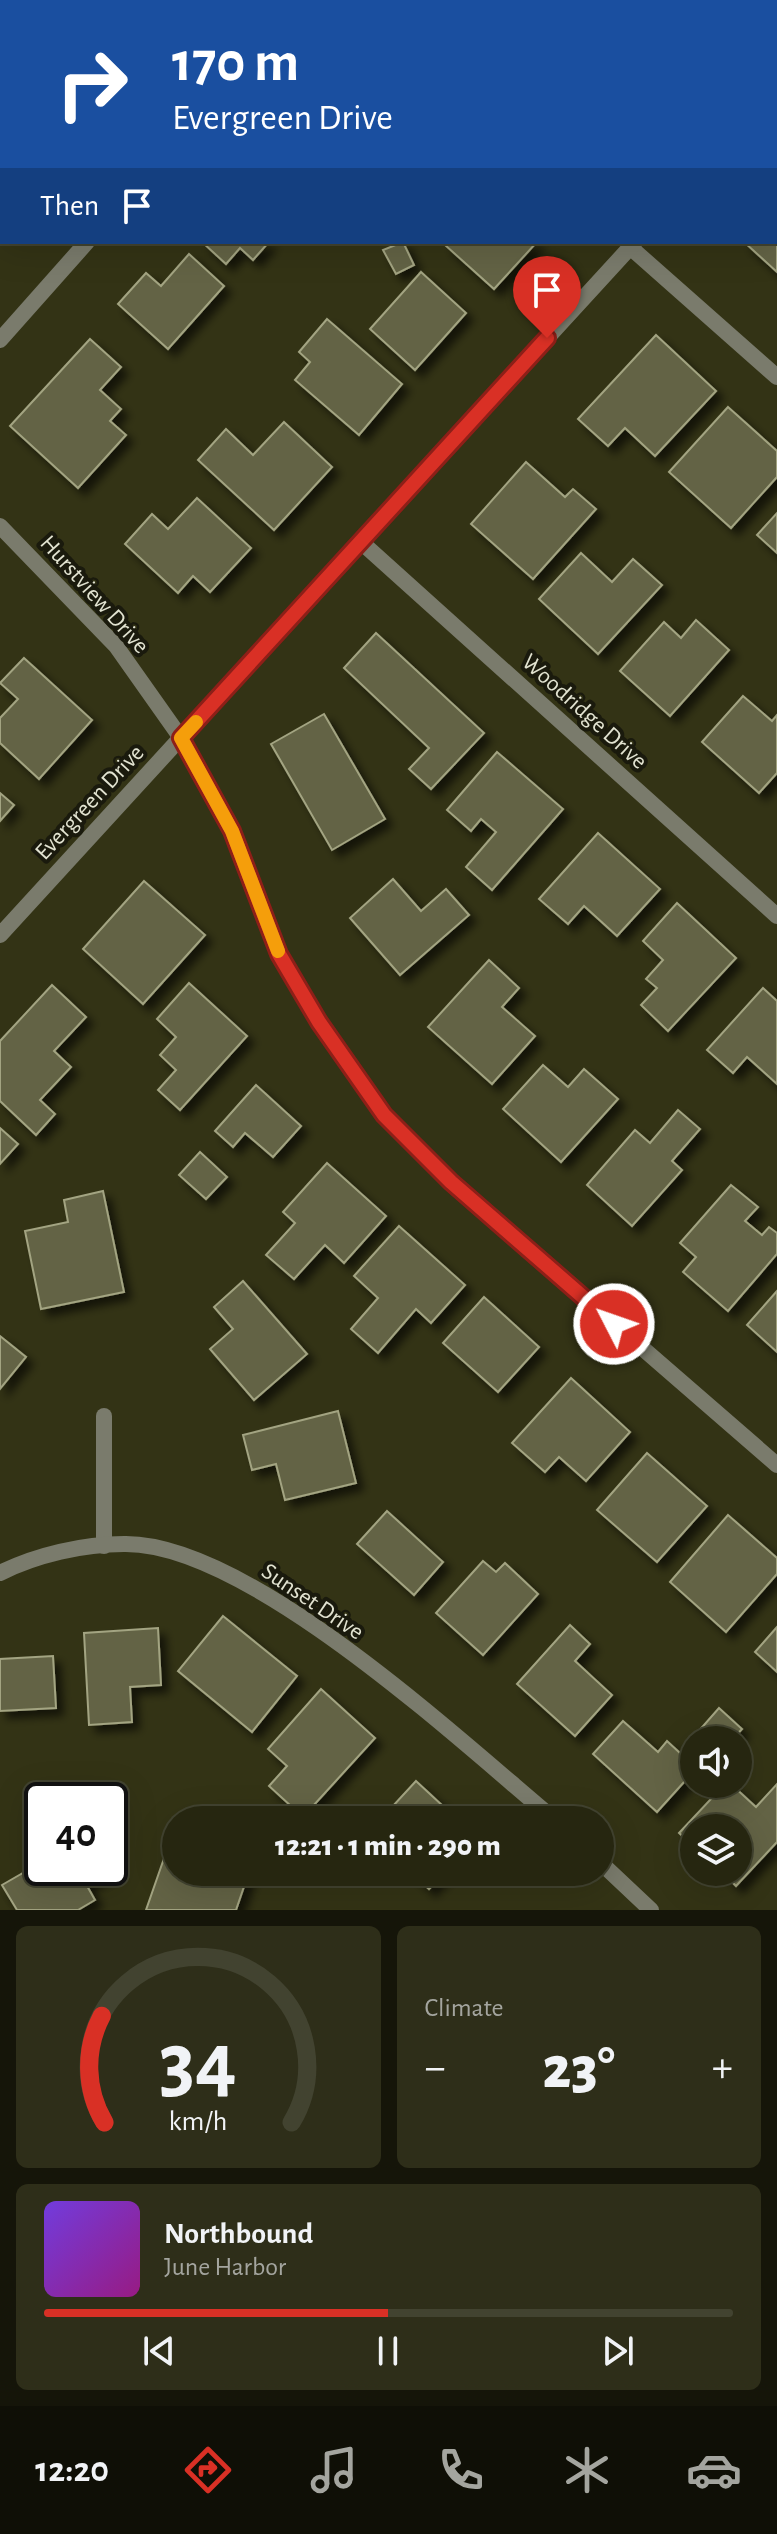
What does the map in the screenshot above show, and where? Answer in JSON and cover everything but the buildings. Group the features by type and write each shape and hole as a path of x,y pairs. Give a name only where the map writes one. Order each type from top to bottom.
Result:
{"street":[{"path":"0,340 85,244"},
{"path":"633,245 777,377"},
{"name":"Evergreen Drive","path":"0,935 633,245"},
{"name":"Hurstview Drive","path":"0,526 116,646 181,738 232,831 279,954 319,1022 384,1115 451,1182 777,1465"},
{"name":"Woodridge Drive","path":"360,541 777,916"},
{"path":"104,1416 104,1546"},
{"name":"Sunset Drive","path":"0,1573 28,1559 126,1543 164,1551 211,1567 272,1597 399,1690 538,1806"},
{"path":"614,1875 651,1910"}],"slow traffic":[{"path":"196,722 181,738 232,831 278,951"}],"route":[{"path":"547,338 181,738 232,831 279,954 319,1022 384,1115 451,1182 614,1324"}]}
